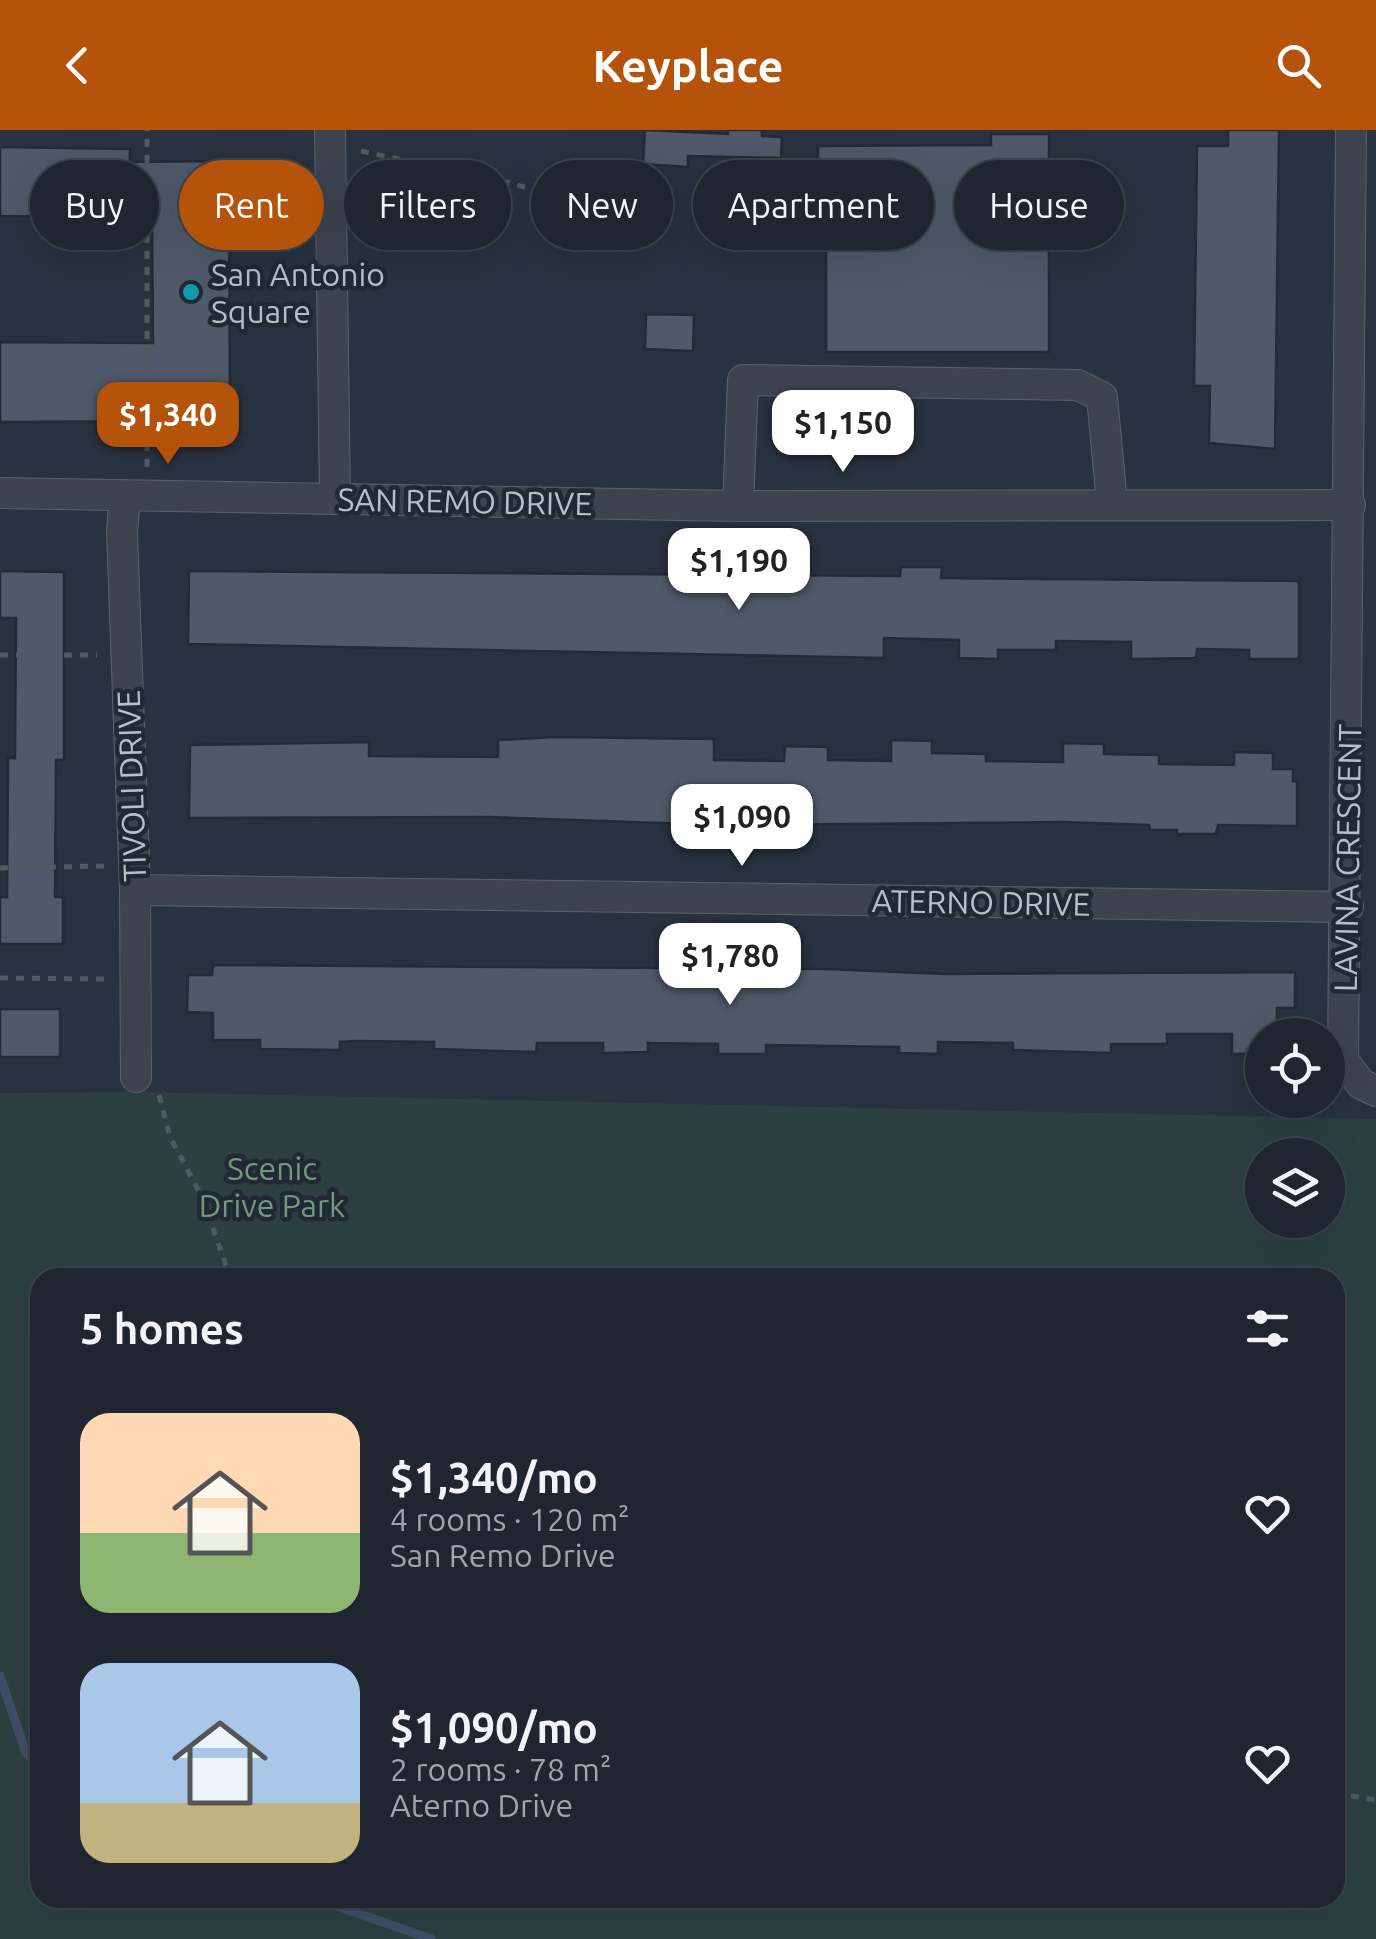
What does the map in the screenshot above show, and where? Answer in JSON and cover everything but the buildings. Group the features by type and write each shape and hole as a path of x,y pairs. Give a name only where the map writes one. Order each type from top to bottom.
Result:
{"street":[{"path":"330,130 335,498"},
{"name":"LAVINA CRESCENT","path":"1352,130 1350,505 1362,718 1348,907 1344,1060 1361,1084 1376,1091"},
{"path":"738,506 742,380 1078,385 1102,398 1112,504"},
{"name":"SAN REMO DRIVE","path":"0,493 136,485 335,498 738,506 1350,505"},
{"name":"TIVOLI DRIVE","path":"136,485 122,532 135,890 136,1077"},
{"name":"ATERNO DRIVE","path":"135,890 1348,907"}],"path":[{"path":"136,485 148,130"},
{"path":"358,150 531,189"},
{"path":"0,655 110,656"},
{"path":"0,868 110,866"},
{"path":"0,978 109,979"},
{"path":"136,1077 159,1088 170,1136 204,1199 227,1268"},
{"path":"1345,1795 1376,1800"}],"green space":[{"name":"Scenic Drive Park","path":"136,1092 1376,1119 1376,1939 0,1939 0,1093"}],"waterway":[{"path":"0,1676 30,1757"},
{"path":"343,1908 431,1939"}],"place":[{"name":"San Antonio Square","path":"191,292"}]}
